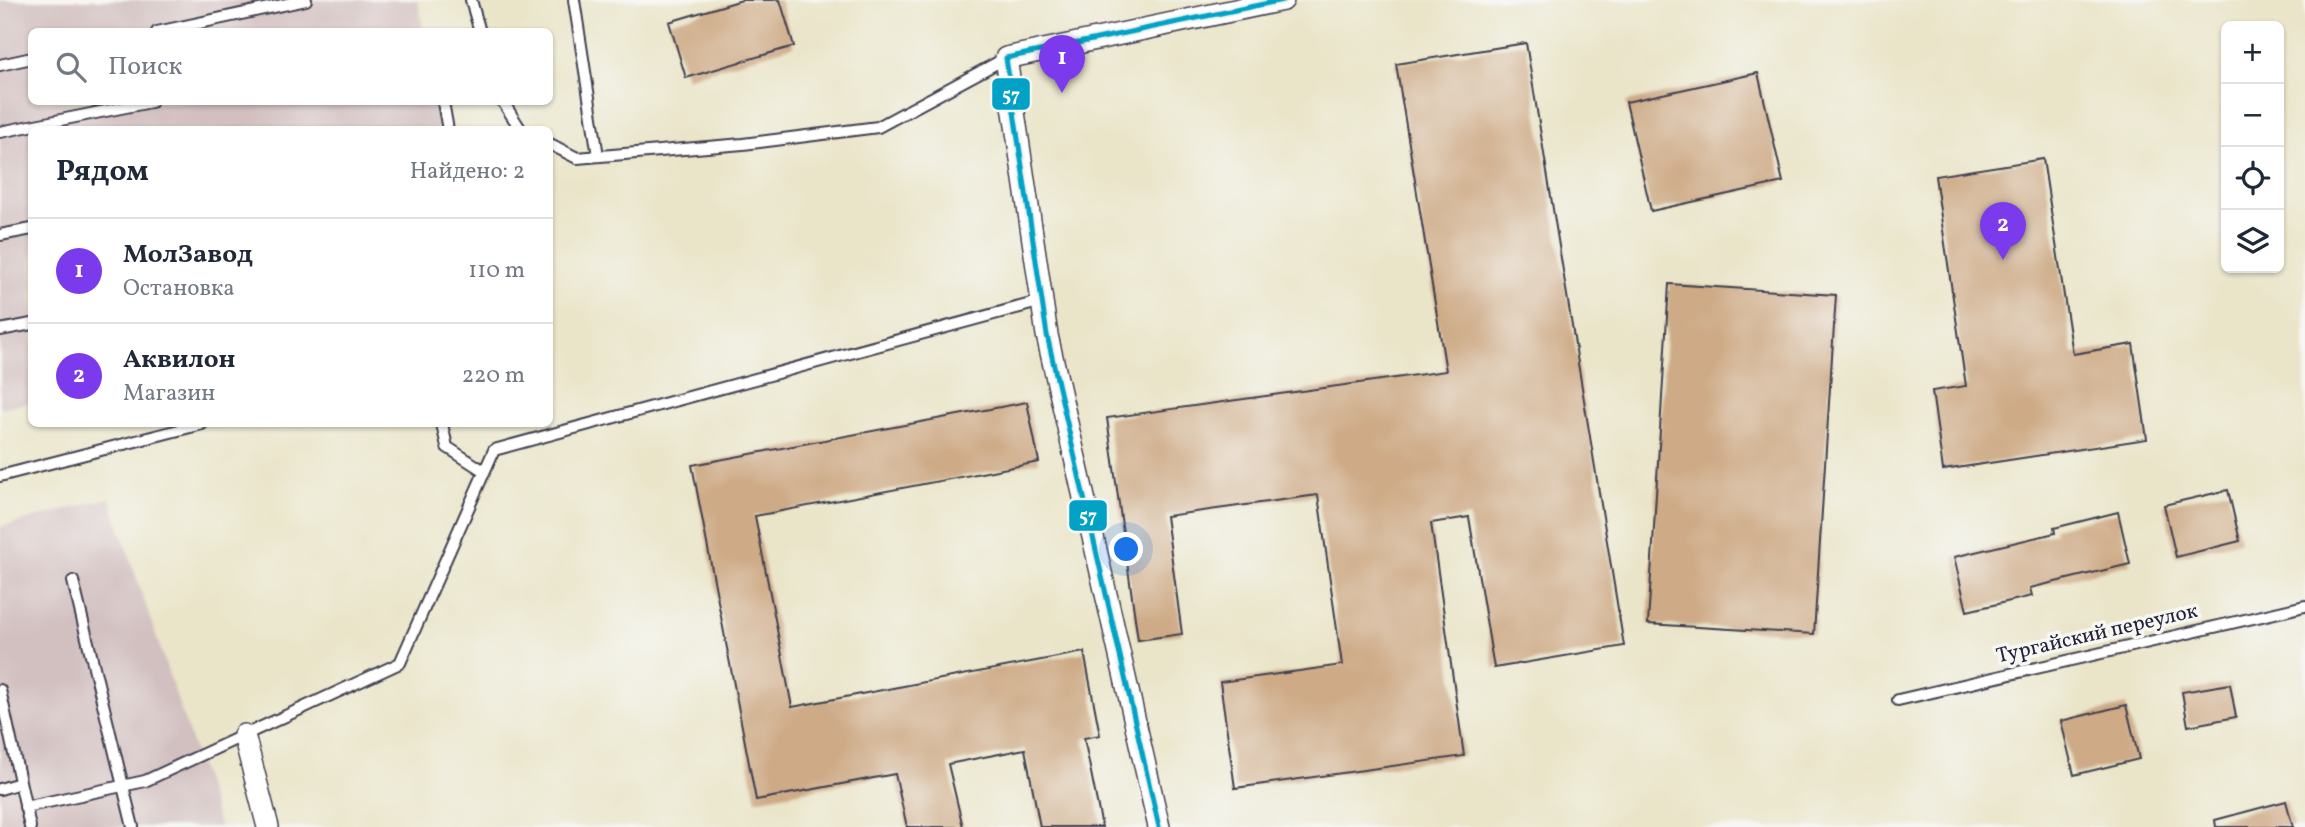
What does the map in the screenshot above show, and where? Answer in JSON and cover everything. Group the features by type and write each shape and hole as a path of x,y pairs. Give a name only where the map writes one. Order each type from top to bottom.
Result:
{"street":[{"path":"1159,827 1042,301 1006,58 1283,0"},
{"path":"244,736 268,827"}],"lane":[{"path":"176,28 306,0"},
{"path":"471,0 479,28"},
{"path":"574,0 598,156"},
{"path":"553,146 577,158 743,144 878,127 1006,58"},
{"path":"0,65 28,59"},
{"path":"30,126 136,105"},
{"path":"444,105 447,126"},
{"path":"505,105 518,126"},
{"path":"0,132 28,126"},
{"path":"0,235 28,230"},
{"path":"25,807 145,781 400,663 494,450 1042,301"},
{"path":"0,330 28,325"},
{"path":"0,476 190,427"},
{"path":"443,427 447,447 484,471"},
{"path":"73,581 133,827"},
{"name":"Тургайский переулок","path":"1898,700 2305,606"},
{"path":"1,697 30,827"},
{"path":"0,789 20,783"}],"shaded area":[{"path":"0,0 417,0 423,28 28,28 28,105 439,105 443,126 28,126 28,403 0,408"},
{"path":"110,498 220,827 0,827 0,527"}],"building":[{"path":"742,0 780,0 794,46 686,78 669,22"},
{"path":"1526,43 1624,646 1494,668 1469,517 1431,523 1464,756 1235,788 1220,682 1342,665 1318,495 1166,516 1182,634 1138,640 1107,418 1446,371 1396,64"},
{"path":"1758,73 1783,182 1651,211 1626,102"},
{"path":"2043,159 2073,354 2133,344 2147,439 1943,470 1932,391 1966,386 1935,176"},
{"path":"1669,284 1836,295 1814,634 1648,624"},
{"path":"1027,402 1039,462 755,516 792,707 1084,652 1100,735 1084,738 1102,827 1040,827 1025,749 948,764 963,827 907,827 895,774 756,800 692,465"},
{"path":"2228,490 2240,541 2176,557 2164,505"},
{"path":"2118,512 2130,564 2030,588 2032,596 1967,611 1954,557 2055,533 2054,528"},
{"path":"2230,684 2236,717 2188,726 2182,692"},
{"path":"2126,705 2139,759 2074,775 2061,721"},
{"path":"2286,801 2293,827 2216,827 2215,820"}],"transit line":[{"name":"57","path":"1159,827 1047,335 1006,58 1283,0"}],"place":[{"name":"МолЗавод","path":"1062,93"},
{"name":"Аквилон","path":"2003,260"}]}
